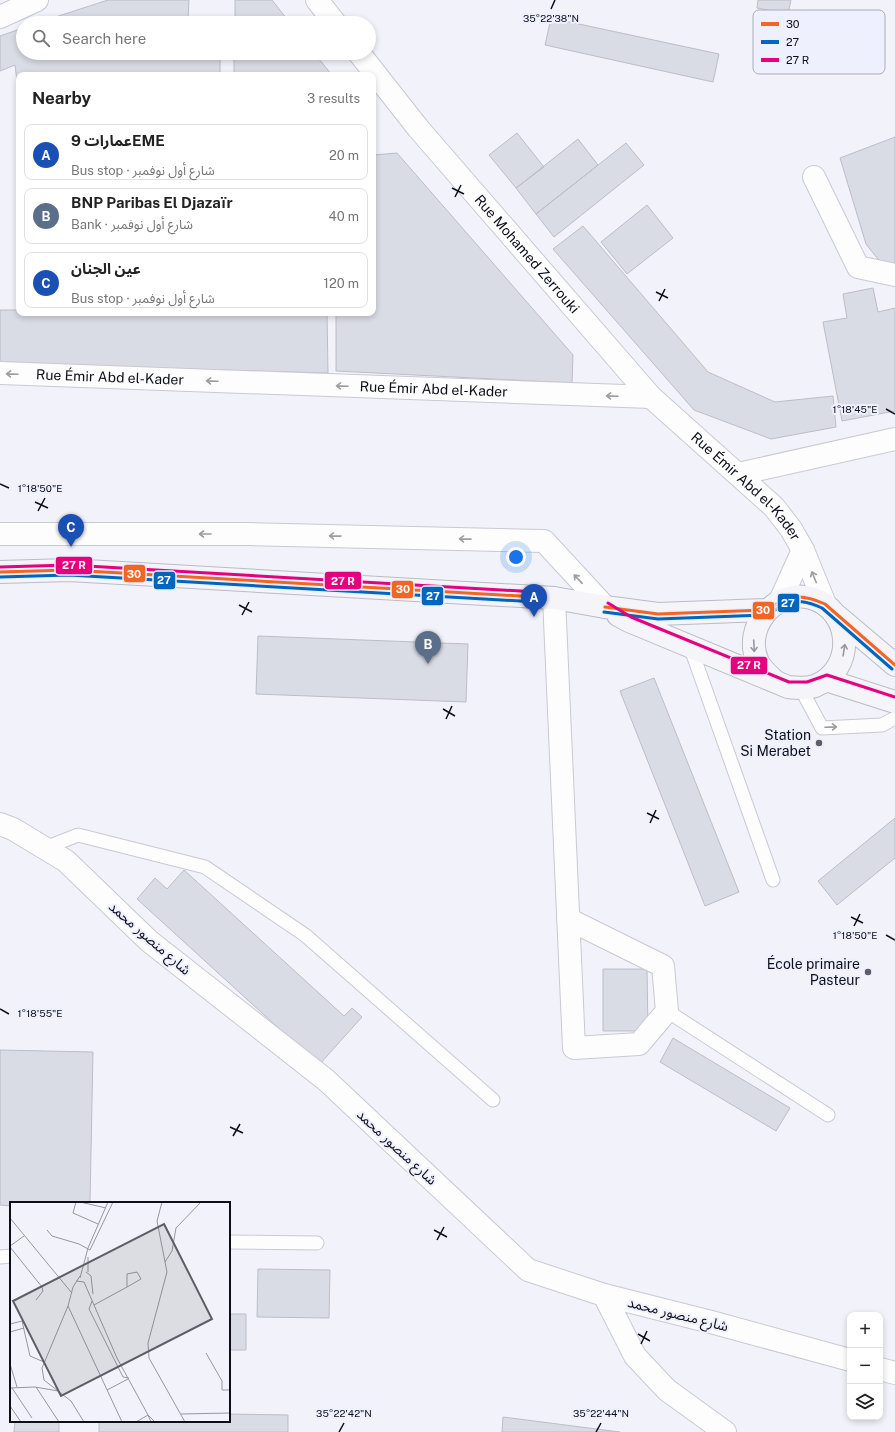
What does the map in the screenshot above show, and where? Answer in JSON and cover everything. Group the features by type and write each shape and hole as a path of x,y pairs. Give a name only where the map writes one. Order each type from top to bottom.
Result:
{"main road":[{"path":"0,572 69,570 554,598 605,608 658,614 773,605 795,596 811,598 831,610 895,665"},
{"path":"773,605 756,628 754,634 754,648 757,662 765,673 776,682"},
{"path":"605,608 629,621 788,687 801,688 814,686 826,680 836,670 843,657 845,643 843,628 831,610"},
{"path":"826,680 895,702"}],"street":[{"path":"0,17 37,0"},
{"path":"317,0 330,16"},
{"name":"Rue Mohamed Zerrouki","path":"365,60 374,72"},
{"name":"Rue Mohamed Zerrouki","path":"376,75 418,128 651,397"},
{"path":"814,177 858,267 895,275"},
{"name":"Rue Émir Abd el-Kader","path":"0,373 651,397 774,507 791,529 803,550 831,610"},
{"path":"738,474 895,439"},
{"path":"0,534 248,534 544,541 605,608"},
{"path":"773,605 803,550"},
{"path":"554,598 568,919 574,1048 639,1044 667,1011 663,966 568,919"},
{"name":"شارع منصور محمد","path":"0,824 13,829 66,861 149,941 326,1080 528,1270 604,1295 711,1322 847,1359"},
{"path":"604,1295 634,1356 667,1390 725,1432"},
{"path":"883,1369 895,1373"}],"lane":[{"path":"690,646 773,880"},
{"path":"801,688 822,728 882,725 895,718"},
{"path":"45,848 78,835 205,867 305,935 493,1100"},
{"path":"667,1011 828,1115"},
{"path":"230,1242 317,1243"},
{"path":"0,1257 10,1256"}],"building":[{"path":"108,0 189,0 188,16 59,16"},
{"path":"235,0 272,0 285,16 235,16"},
{"path":"758,0 791,0 789,10 767,10 757,8"},
{"path":"551,18 719,54 713,82 545,45"},
{"path":"16,30 16,60 220,60 220,72 16,73 15,65 0,71 0,36"},
{"path":"234,60 320,60 330,72 234,72"},
{"path":"517,133 544,167 516,188 489,155"},
{"path":"895,137 895,266 885,268 866,244 840,158"},
{"path":"578,139 598,165 536,214 516,188"},
{"path":"626,143 644,165 554,237 536,214"},
{"path":"397,153 573,355 572,383 336,371 336,316 376,316 376,155"},
{"path":"647,205 673,238 627,274 601,242"},
{"path":"583,226 708,372 775,402 833,396 836,427 771,439 694,410 553,249"},
{"path":"873,288 878,312 895,308 895,411 842,421 823,322 847,318 843,294"},
{"path":"0,310 16,310 16,316 327,316 328,373 0,364"},
{"path":"258,636 468,644 466,702 256,694"},
{"path":"654,678 739,892 705,906 620,691"},
{"path":"895,818 895,858 837,905 818,881"},
{"path":"184,870 344,1016 352,1008 362,1017 319,1065 137,899 155,878 167,889"},
{"path":"603,969 647,969 648,1031 603,1031"},
{"path":"673,1038 790,1108 776,1131 660,1062"},
{"path":"0,1050 93,1052 90,1202 10,1202 10,1206 0,1205"},
{"path":"258,1269 330,1270 329,1318 257,1317"},
{"path":"230,1314 246,1314 246,1350 230,1350"},
{"path":"230,1414 288,1415 288,1432 99,1432 99,1422 230,1422"},
{"path":"503,1417 620,1432 502,1432"},
{"path":"15,1422 59,1422 59,1432 14,1432"}],"transit line":[{"path":"0,567 69,565 537,592"},
{"name":"30","path":"0,572 69,570 537,597"},
{"name":"27","path":"0,577 69,575 537,602"},
{"name":"30","path":"605,607 658,614 767,610 788,599 795,597 808,598 825,604 895,665"},
{"name":"27","path":"604,612 658,619 767,615 781,606 791,602 802,602 822,608 892,669"},
{"path":"608,603 631,617 789,682 807,682 827,675 895,697"}],"place":[{"name":"عين الجنان","path":"71,547"},
{"name":"عمارات 9EME","path":"534,617"},
{"name":"BNP Paribas El Djazaïr","path":"428,664"},
{"name":"Station Si Merabet","path":"819,743"},
{"name":"École primaire Pasteur","path":"868,972"}]}
